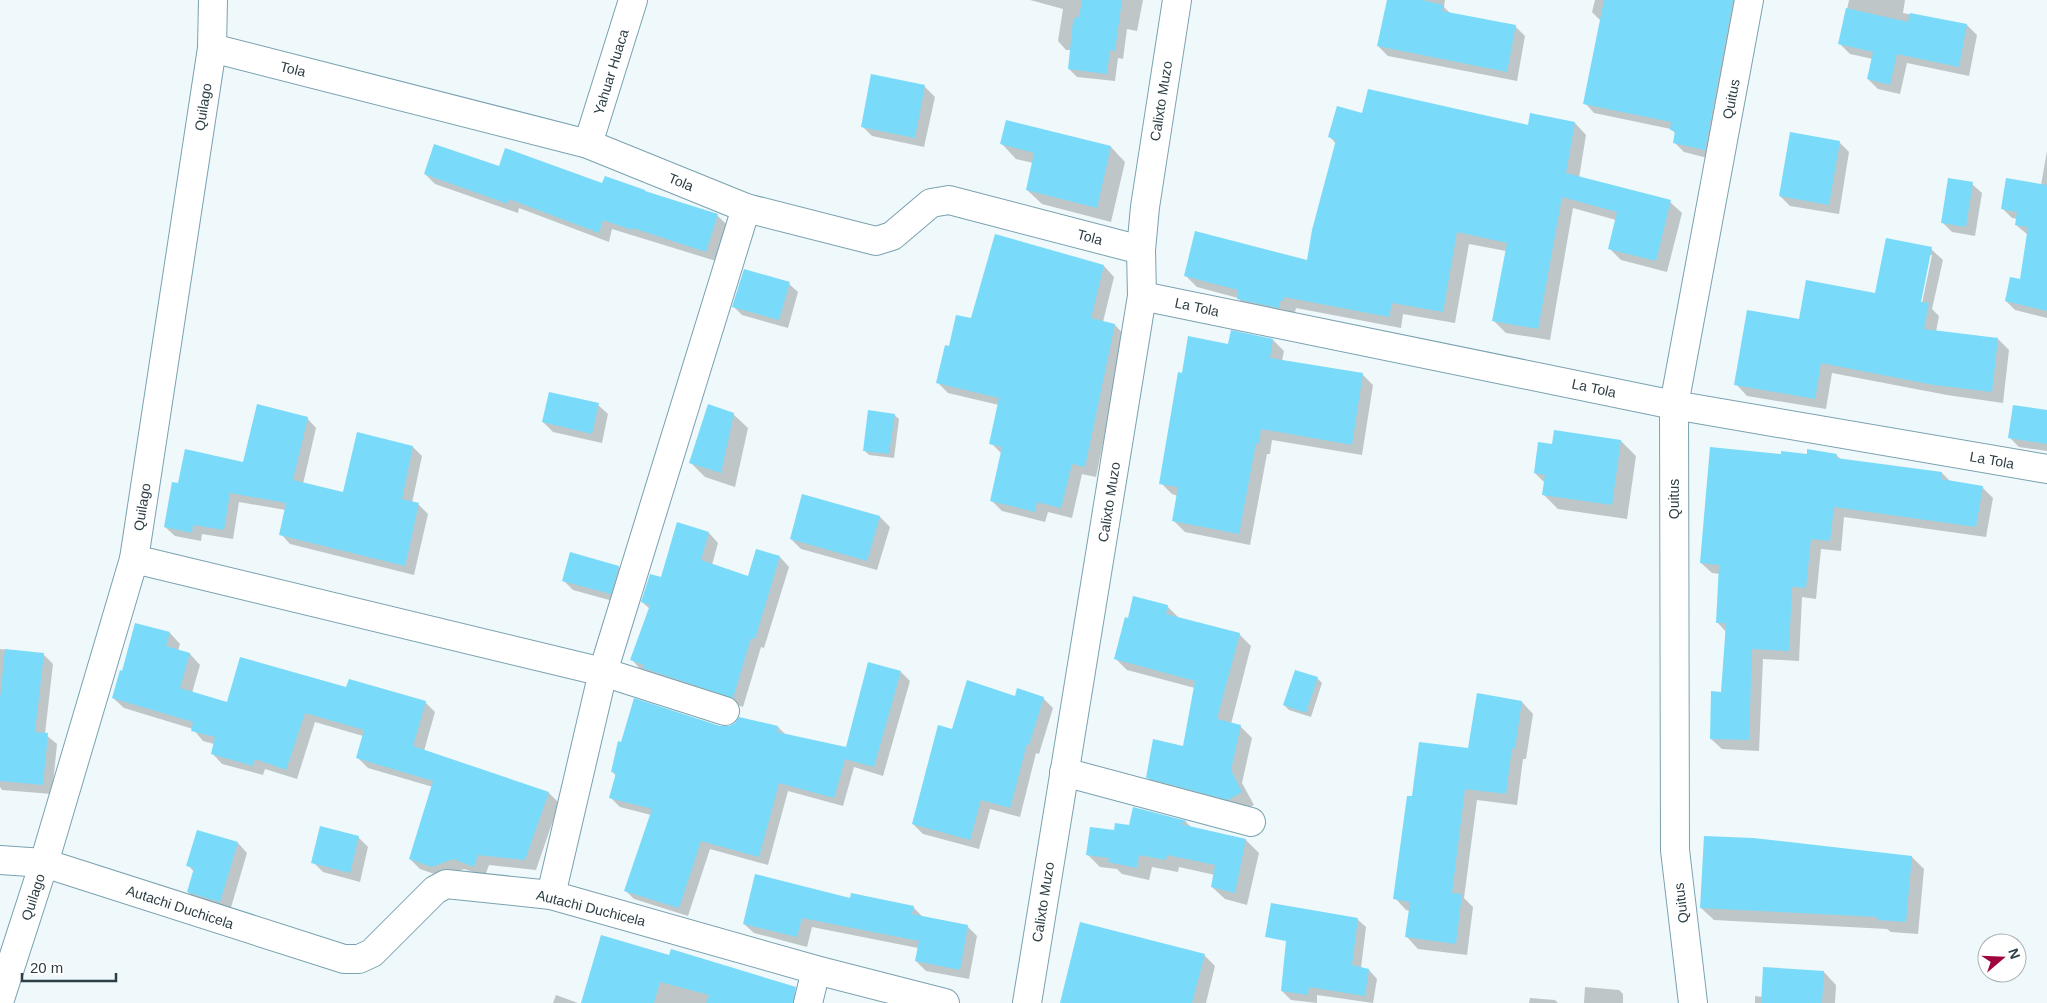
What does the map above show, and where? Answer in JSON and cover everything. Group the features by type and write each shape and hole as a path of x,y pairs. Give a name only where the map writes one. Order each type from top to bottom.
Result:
{"street":[{"name":"Quilago","path":"0,999 44,863 134,559 212,48 213,0"},
{"name":"Yahuar Huaca","path":"588,144 633,0"},
{"name":"Calixto Muzo","path":"1027,1003 1142,296 1141,250 1146,207 1177,0"},
{"name":"Quitus","path":"1693,1003 1675,850 1674,405 1749,0"},
{"name":"Tola","path":"212,48 588,144 746,208 876,241 892,236 931,203 949,200 1141,250"},
{"path":"551,895 603,672 746,208"},
{"name":"La Tola","path":"1142,296 1674,405 2047,469"},
{"path":"134,559 603,672 725,711"},
{"path":"1064,772 1251,822"},
{"name":"Autachi Duchicela","path":"0,860 44,863 344,959 359,959 372,953 435,890 446,884 551,895 816,970 945,1003"},
{"path":"808,1003 816,970"}],"building":[{"path":"1082,0 1122,0 1115,51 1110,50 1107,74 1068,69 1073,21 1076,17 1079,17"},
{"path":"1387,0 1422,0 1443,5 1442,11 1516,25 1507,72 1377,46"},
{"path":"1604,0 1733,0 1705,150 1673,143 1675,131 1670,130 1671,122 1583,104"},
{"path":"1846,8 1908,22 1910,13 1967,24 1959,67 1897,54 1890,85 1867,79 1873,52 1838,44"},
{"path":"871,74 925,85 915,138 861,127"},
{"path":"1368,89 1528,125 1530,113 1575,122 1566,173 1671,200 1656,261 1608,249 1617,212 1562,197 1538,329 1492,321 1507,243 1457,232 1443,312 1392,303 1389,317 1284,297 1283,301 1280,301 1279,308 1237,299 1238,290 1184,276 1195,231 1307,260 1312,230 1336,140 1328,137 1337,106 1362,113"},
{"path":"1006,120 1111,146 1097,208 1026,190 1034,153 1000,144"},
{"path":"1790,132 1840,141 1829,205 1779,196"},
{"path":"434,144 499,166 505,148 602,183 605,176 718,214 706,252 603,220 599,233 509,199 508,204 424,174"},
{"path":"1948,178 1973,182 1966,227 1941,223"},
{"path":"2006,178 2047,185 2047,311 2005,301 2010,277 2020,279 2028,227 2015,225 2017,212 2001,209"},
{"path":"995,234 1104,265 1091,318 1115,324 1085,467 1072,464 1061,508 1037,502 1035,512 990,501 1002,447 989,444 999,398 936,383 945,345 949,346 956,315 971,318"},
{"path":"1886,238 1932,247 1921,302 1929,303 1924,329 1998,338 1992,392 1934,385 1821,363 1815,399 1734,385 1747,310 1799,319 1806,280 1875,293"},
{"path":"744,269 790,282 779,320 732,307"},
{"path":"1231,330 1273,339 1270,358 1363,373 1352,445 1261,429 1259,444 1256,443 1239,534 1172,521 1178,487 1159,484 1178,372 1182,373 1188,336 1228,344"},
{"path":"549,392 599,403 592,434 542,422"},
{"path":"257,404 308,417 293,480 343,492 357,432 413,446 402,499 419,503 405,566 279,535 286,503 230,493 224,530 193,525 192,533 164,527 172,482 178,483 185,449 243,462"},
{"path":"708,404 734,413 721,473 689,463"},
{"path":"2013,405 2047,410 2047,444 2008,438"},
{"path":"868,410 895,414 889,454 863,451"},
{"path":"1554,430 1621,440 1612,505 1542,495 1545,475 1534,473 1538,442 1552,444"},
{"path":"1710,447 1781,454 1781,451 1807,454 1807,449 1837,454 1836,458 1942,472 1941,479 1983,486 1976,527 1834,507 1830,541 1811,539 1806,588 1792,587 1789,651 1752,649 1749,740 1710,739 1711,691 1721,692 1726,623 1716,623 1719,565 1700,563"},
{"path":"802,494 880,516 867,561 790,539"},
{"path":"677,522 709,532 701,560 748,576 756,549 780,556 755,639 751,638 733,698 643,668 644,665 630,660 650,605 641,602 650,574 661,577"},
{"path":"570,552 619,566 611,594 562,581"},
{"path":"1133,596 1168,605 1166,614 1240,633 1217,719 1241,725 1231,770 1242,792 1228,800 1146,778 1153,739 1183,746 1195,681 1114,659 1125,617 1128,618"},
{"path":"135,623 170,632 166,646 190,653 180,688 227,702 240,657 346,687 349,679 426,701 413,746 549,792 525,860 478,855 474,867 453,859 432,867 409,859 433,781 356,758 364,730 305,713 286,770 255,759 253,766 211,754 215,737 191,731 193,722 112,698 120,670 122,671"},
{"path":"5,649 44,653 35,732 48,733 43,785 0,781 0,699"},
{"path":"868,662 901,671 874,767 845,759 834,798 779,783 759,857 701,841 679,908 624,891 652,809 609,798 616,773 611,772 618,741 621,742 634,698 720,726 729,726 735,723 739,717 778,726 777,732 846,747"},
{"path":"1295,670 1318,677 1306,713 1283,705"},
{"path":"967,680 1015,696 1017,688 1044,697 1029,745 1027,744 1010,808 981,800 970,840 912,824 938,725 952,729"},
{"path":"1477,693 1522,701 1515,749 1512,748 1506,794 1465,789 1452,893 1462,894 1456,944 1405,937 1410,902 1393,899 1407,796 1412,796 1419,742 1468,748"},
{"path":"1133,807 1187,821 1180,824 1246,839 1235,893 1211,887 1215,865 1167,855 1166,860 1139,855 1137,868 1108,862 1109,858 1086,855 1090,827 1114,830 1115,823 1129,825"},
{"path":"320,826 359,836 350,873 311,863"},
{"path":"197,830 238,842 220,902 187,892 194,868 186,866"},
{"path":"1704,836 1753,838 1912,856 1906,922 1877,920 1877,917 1700,908"},
{"path":"755,874 850,898 851,893 914,906 912,914 968,925 960,970 915,961 919,941 802,918 797,937 743,924"},
{"path":"1271,903 1358,918 1352,965 1369,969 1365,996 1309,987 1308,995 1281,991 1286,941 1265,937"},
{"path":"1080,922 1205,954 1192,1003 1060,1003"},
{"path":"601,935 669,955 671,949 796,987 793,1003 706,1003 709,995 660,982 654,1003 581,1003"},
{"path":"1763,967 1824,971 1822,1003 1761,1003"}]}
